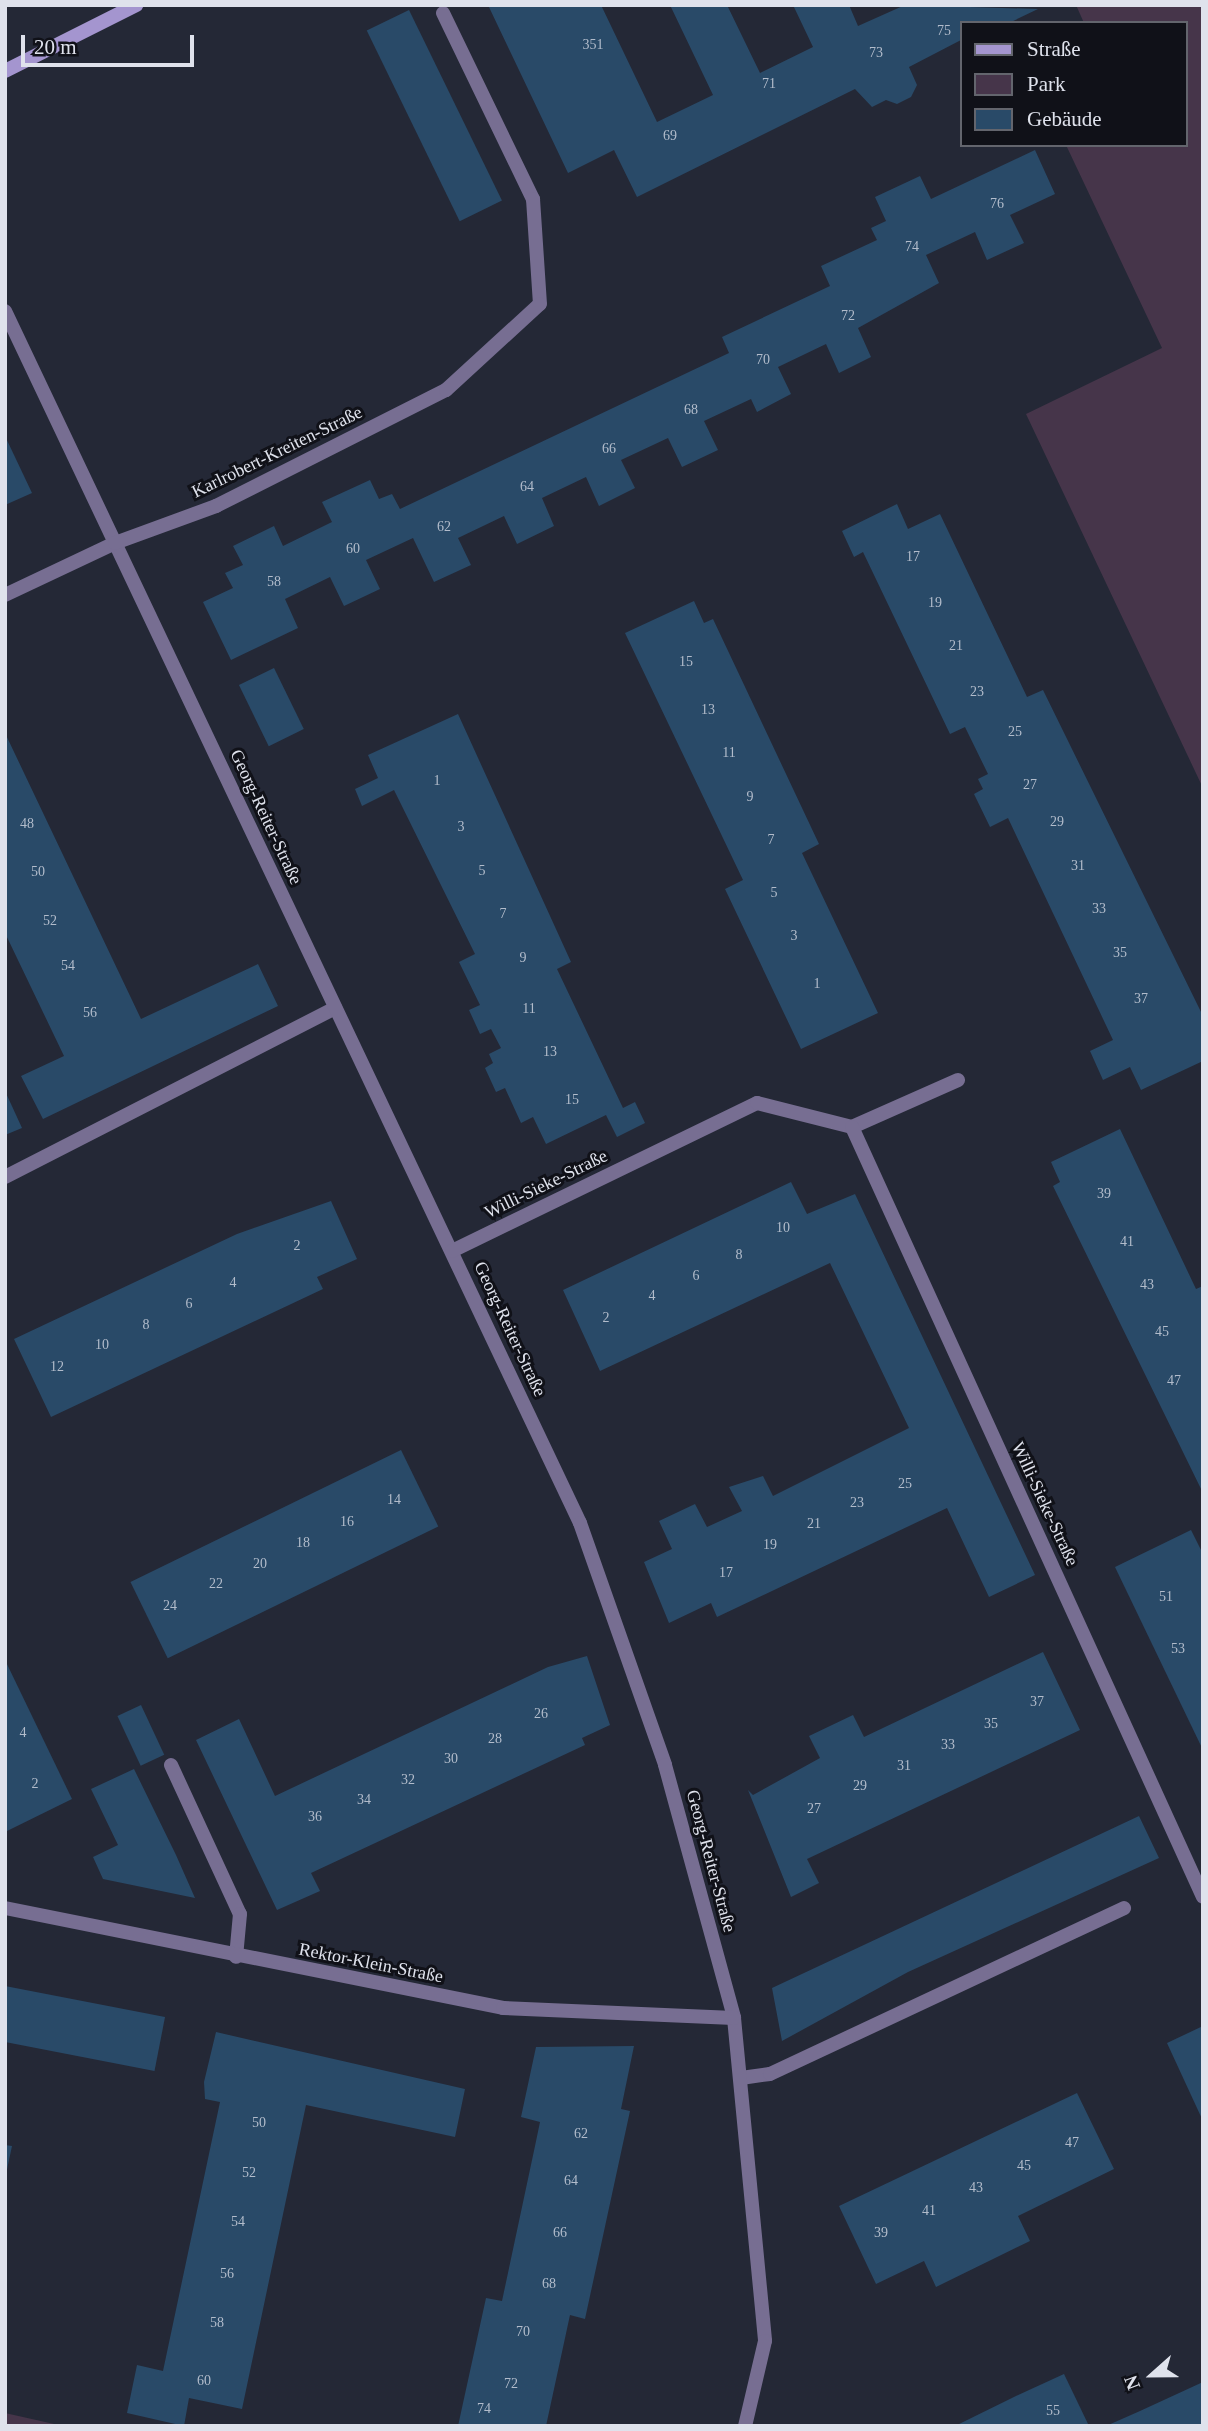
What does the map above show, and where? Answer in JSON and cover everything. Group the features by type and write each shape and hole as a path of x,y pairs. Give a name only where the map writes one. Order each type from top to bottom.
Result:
{"street":[{"path":"5,71 136,5"},
{"name":"Karlrobert-Kreiten-Straße","path":"5,595 115,543 216,506 446,390 540,304 533,199 443,13"},
{"name":"Georg-Reiter-Straße","path":"5,311 580,1523 665,1765 734,2018 765,2341 745,2426"},
{"path":"5,1177 335,1007"},
{"path":"852,1127 958,1080"},
{"name":"Willi-Sieke-Straße","path":"452,1251 757,1103 852,1127 1203,1897"},
{"path":"171,1765 240,1914 236,1957"},
{"name":"Rektor-Klein-Straße","path":"5,1908 236,1957 503,2008 734,2018"},
{"path":"741,2078 770,2074 1124,1908"}],"green space":[{"path":"1076,5 1203,5 1203,788 1026,414 1162,348 1067,147 1187,147 1187,21 1083,21"},
{"path":"5,2413 63,2426 5,2426"}],"building":[{"path":"488,5 601,5 657,122 713,95 670,5 727,5 760,73 813,47 793,5 849,5 858,26 905,5 1038,9 1013,21 960,21 960,41 909,67 917,85 911,97 897,104 886,100 872,107 855,89 637,197 614,150 568,173"},
{"path":"409,10 502,201 460,221 367,31"},
{"path":"1035,150 1055,194 1010,215 1024,243 987,260 975,232 926,255 939,283 858,328 871,357 839,373 826,344 778,367 791,394 757,412 751,399 704,421 718,450 682,467 668,438 621,460 635,488 599,506 586,477 542,498 554,526 517,544 504,516 458,538 471,565 434,582 413,538 366,560 380,589 344,606 330,577 285,599 298,628 231,660 203,602 233,588 225,573 243,565 233,546 274,526 283,546 332,522 322,502 370,480 379,499 392,494 400,509 729,353 722,337 830,286 821,266 877,240 871,228 886,221 875,197 920,176 931,199"},
{"path":"5,436 32,493 5,505"},
{"path":"897,504 908,529 940,514 1027,697 1043,690 1203,1016 1203,1061 1141,1090 1130,1067 1103,1080 1090,1051 1113,1040 1008,818 990,827 974,794 983,789 978,779 988,774 965,727 950,734 863,552 854,557 842,531"},
{"path":"694,601 704,623 713,619 819,844 802,853 878,1013 801,1049 725,889 743,880 625,633"},
{"path":"274,668 304,729 269,746 239,685"},
{"path":"458,714 571,962 557,969 623,1108 635,1102 645,1123 617,1137 606,1115 546,1144 533,1117 521,1123 505,1088 496,1092 485,1068 493,1063 489,1054 501,1048 491,1029 480,1034 469,1010 480,1005 459,962 475,954 394,790 362,806 355,789 378,778 368,755"},
{"path":"5,733 141,1019 258,964 278,1006 43,1119 21,1076 64,1056 5,933"},
{"path":"5,1091 22,1128 5,1135"},
{"path":"1120,1129 1196,1289 1203,1286 1203,1493 1053,1186 1060,1182 1051,1162"},
{"path":"791,1182 807,1214 855,1194 1035,1575 989,1597 947,1508 717,1617 711,1603 669,1623 644,1562 672,1549 659,1521 695,1504 707,1527 742,1511 729,1487 763,1476 773,1496 909,1428 830,1263 600,1371 563,1290"},
{"path":"331,1201 357,1259 317,1277 323,1289 51,1417 14,1339 237,1234"},
{"path":"401,1450 438,1526 168,1658 130,1582"},
{"path":"1191,1530 1203,1554 1203,1750 1115,1567"},
{"path":"1043,1652 1080,1730 807,1859 819,1883 791,1897 748,1790 753,1795 820,1758 809,1736 853,1715 864,1737"},
{"path":"587,1656 610,1725 582,1738 585,1745 311,1873 320,1891 277,1910 196,1740 239,1719 275,1796 548,1667"},
{"path":"5,1660 72,1799 5,1832"},
{"path":"141,1705 164,1755 141,1766 117,1716"},
{"path":"134,1769 195,1898 103,1879 93,1857 118,1845 91,1789"},
{"path":"1139,1816 1159,1858 908,1972 782,2041 772,1988"},
{"path":"5,1986 165,2017 155,2071 5,2042"},
{"path":"1203,2026 1203,2121 1167,2043"},
{"path":"216,2032 465,2089 455,2137 306,2105 242,2409 189,2398 184,2426 127,2413 137,2365 163,2371 220,2102 205,2099 204,2082"},
{"path":"634,2046 621,2109 630,2111 585,2319 570,2315 546,2426 458,2426 486,2298 502,2301 540,2122 521,2117 536,2047"},
{"path":"1077,2093 1114,2169 1018,2216 1030,2241 936,2287 924,2261 876,2284 839,2206"},
{"path":"5,2145 12,2146 6,2174 5,2174"},
{"path":"1064,2374 1089,2426 955,2426 1016,2396"},
{"path":"1203,2382 1203,2426 1106,2426 1140,2411"}]}
